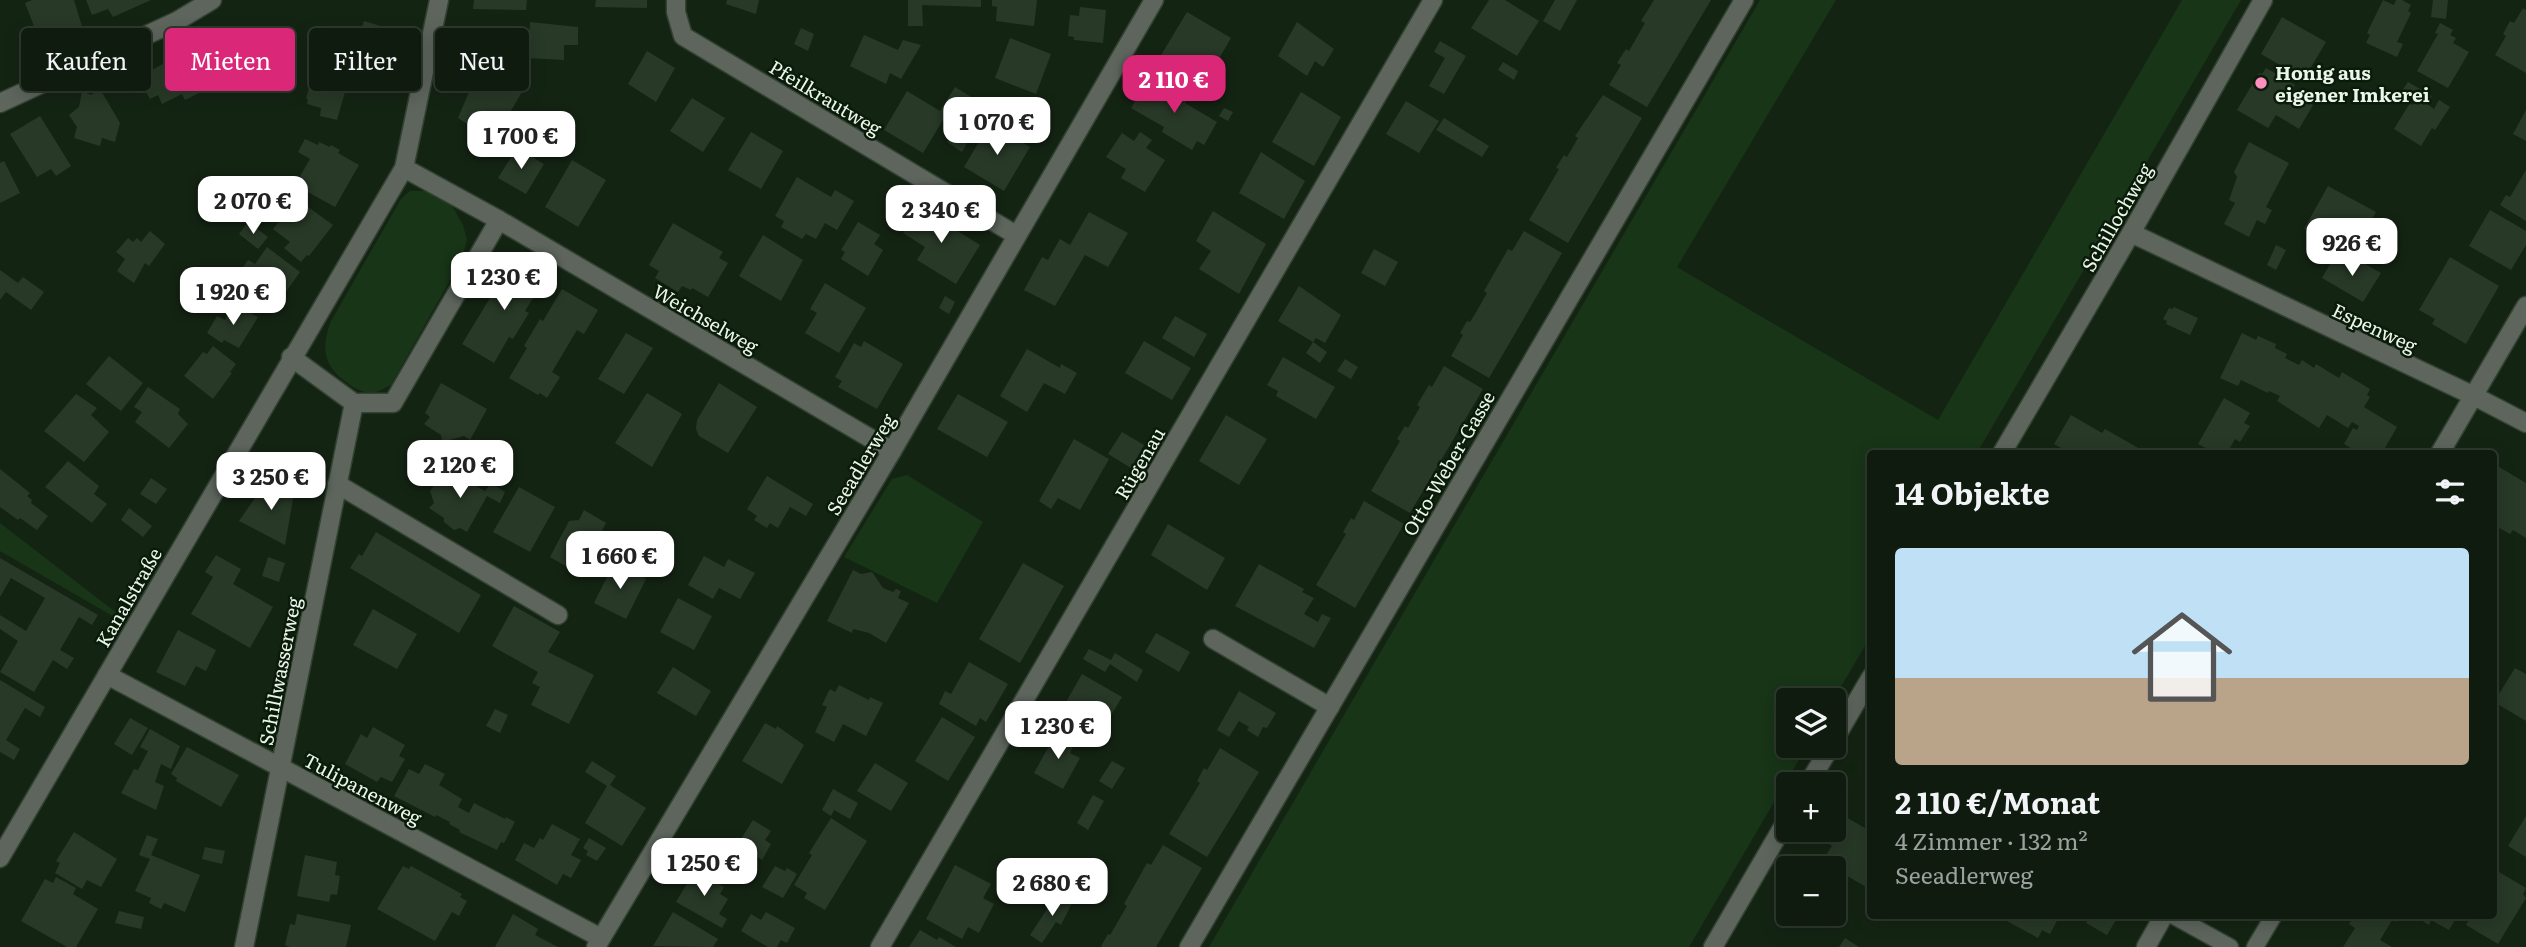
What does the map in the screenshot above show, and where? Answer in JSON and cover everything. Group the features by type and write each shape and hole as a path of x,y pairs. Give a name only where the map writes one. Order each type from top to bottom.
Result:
{"street":[{"path":"0,103 177,20 212,0"},
{"path":"404,168 439,0"},
{"name":"Pfeilkrautweg","path":"676,0 682,36 1016,235"},
{"name":"Seeadlerweg","path":"598,942 892,451 1154,0"},
{"name":"Rügenau","path":"880,947 1433,0"},
{"name":"Otto-Weber-Gasse","path":"1189,947 1744,0"},
{"name":"Schillochweg","path":"2004,450 2132,233 2263,0"},
{"name":"Weichselweg","path":"404,168 499,220 892,451"},
{"name":"Kanalstraße","path":"0,858 404,168"},
{"path":"291,357 354,403 393,402 499,220"},
{"name":"Espenweg","path":"2132,233 2526,423"},
{"path":"2442,450 2526,306"},
{"name":"Schillwasserweg","path":"244,947 354,403"},
{"path":"337,484 558,615"},
{"path":"1213,639 1330,706"},
{"name":"Tulipanenweg","path":"107,675 598,942"},
{"path":"1846,720 1867,684"},
{"path":"1713,947 1776,839"},
{"path":"2146,947 2162,919"}],"lane":[{"path":"2179,919 2230,947"},
{"path":"2255,947 2272,919"}],"green space":[{"path":"1760,0 1836,0 1677,267 1938,420 2182,0 2241,0 1979,450 1867,450 1867,643 1840,688 1776,688 1776,758 1800,758 1792,772 1776,772 1776,799 1689,947 1209,947"},
{"path":"410,191 427,191 452,206 463,225 467,240 462,259 391,385 377,391 365,392 341,378 329,364 325,349 328,331 331,321 401,199"},
{"path":"907,475 983,522 937,603 844,557 892,479"},
{"path":"0,523 118,614 116,618 0,551"}],"building":[{"path":"32,0 74,0 82,28 35,28 25,3"},
{"path":"86,0 151,0 113,17 108,9 92,15"},
{"path":"474,0 527,0 526,10 473,9"},
{"path":"596,0 647,0 647,8 595,7"},
{"path":"727,0 759,0 756,14 726,4"},
{"path":"908,0 981,0 981,7 922,5 923,26 908,26"},
{"path":"992,0 1037,0 1034,26 996,21 997,7 992,6"},
{"path":"1489,0 1505,0 1539,21 1517,56 1471,28"},
{"path":"1555,0 1577,0 1560,31 1543,21"},
{"path":"1654,0 1711,0 1647,107 1609,85 1621,65 1617,63 1626,49 1629,51 1645,23 1641,21"},
{"path":"2383,0 2394,5 2396,0 2402,0 2411,5 2408,11 2411,13 2397,42 2403,44 2397,57 2366,43 2370,35 2367,33"},
{"path":"2433,0 2448,0 2446,19 2431,17"},
{"path":"1080,7 1106,10 1103,43 1074,40 1074,37 1068,36 1070,15 1079,16"},
{"path":"2523,8 2526,10 2526,73 2495,55 2506,36 2503,34 2510,21 2514,23"},
{"path":"1187,12 1231,38 1210,74 1196,65 1188,78 1158,60"},
{"path":"2282,17 2326,42 2304,79 2261,54"},
{"path":"364,21 388,28 362,28"},
{"path":"530,22 578,27 578,45 564,45 564,60 529,58"},
{"path":"1297,22 1334,49 1323,67 1315,61 1307,76 1278,56"},
{"path":"2440,23 2453,30 2450,35 2456,38 2453,43 2469,52 2448,88 2417,71 2438,34 2435,33"},
{"path":"801,28 814,34 808,51 794,44"},
{"path":"864,35 898,50 903,40 921,45 901,79 890,73 886,84 850,66"},
{"path":"1010,38 1051,54 1036,94 995,78"},
{"path":"1440,41 1466,56 1444,94 1429,86 1445,58 1434,52"},
{"path":"647,51 675,68 656,102 628,84"},
{"path":"1503,62 1518,71 1514,80 1498,70"},
{"path":"165,63 165,91 203,91 185,100 182,94 162,104 158,95 150,99 146,91 151,91 151,70"},
{"path":"2266,68 2295,85 2291,91 2313,105 2299,129 2276,115 2268,128 2237,110 2259,73 2262,74"},
{"path":"1154,79 1188,98 1185,103 1217,122 1204,145 1197,141 1192,150 1162,132 1164,127 1131,108 1144,86 1149,89"},
{"path":"2408,82 2432,96 2427,104 2434,109 2439,100 2450,107 2421,146 2394,129 2410,103 2413,105 2416,101 2401,92"},
{"path":"309,87 309,91 345,91 337,120 320,116 321,108 307,104"},
{"path":"955,87 973,98 964,114 979,123 962,152 947,142 956,127 943,120 923,153 884,130 907,91 940,111"},
{"path":"82,91 91,95 101,91 120,123 115,142 102,138 100,146 74,138 77,127 69,115 79,107"},
{"path":"469,91 522,92 493,141 458,118"},
{"path":"1301,92 1341,117 1314,166 1272,142"},
{"path":"1603,95 1642,118 1568,243 1529,220 1559,169 1556,168 1564,155 1567,157 1578,138 1575,136"},
{"path":"692,98 725,118 703,152 670,131"},
{"path":"1406,101 1439,121 1419,153 1386,134"},
{"path":"1224,108 1233,112 1228,121 1219,116"},
{"path":"2526,110 2526,141 2513,134"},
{"path":"40,116 71,166 56,176 51,169 37,177 10,134"},
{"path":"1444,118 1489,146 1482,157 1436,130"},
{"path":"990,123 1030,147 1004,191 964,167"},
{"path":"751,132 783,151 761,189 728,170"},
{"path":"1140,132 1152,140 1146,148 1165,160 1145,192 1121,178 1126,169 1106,157 1122,133 1134,141"},
{"path":"305,139 318,145 319,142 330,147 331,145 340,150 338,153 359,165 335,207 295,185 310,159 298,152"},
{"path":"2249,142 2289,163 2266,207 2272,210 2265,224 2257,220 2249,237 2224,224 2235,203 2229,200 2237,177 2234,172"},
{"path":"517,148 544,164 526,194 498,178"},
{"path":"1261,152 1305,181 1284,219 1239,193"},
{"path":"572,160 606,180 578,227 545,207"},
{"path":"4,161 20,193 0,203 0,163"},
{"path":"2526,170 2526,221 2500,205 2506,195 2510,197"},
{"path":"797,177 831,197 835,190 854,201 837,230 825,223 816,239 806,234 802,239 781,227 784,221 775,216"},
{"path":"2328,186 2376,212 2352,255 2304,229"},
{"path":"297,199 333,225 309,256 301,262 284,248 290,242 273,229"},
{"path":"919,207 980,245 956,284 917,260 925,247 903,233"},
{"path":"2490,210 2526,231 2526,245 2511,270 2469,246"},
{"path":"1213,211 1266,244 1239,294 1199,269 1211,251 1196,241"},
{"path":"1089,212 1128,233 1108,267 1085,255 1055,306 1024,290 1042,257 1048,260 1060,239 1070,245"},
{"path":"248,222 268,237 258,249 239,234"},
{"path":"858,222 880,235 874,244 883,250 868,276 841,259 845,252 841,250"},
{"path":"673,223 723,252 719,258 728,263 708,297 682,286 678,292 655,278 659,271 649,265"},
{"path":"150,231 165,244 149,266 145,263 134,283 117,271 125,259 116,252 128,238 133,242 137,238 141,242"},
{"path":"1524,231 1562,253 1489,378 1451,356 1463,335 1460,333 1467,321 1470,322 1487,293 1484,291 1508,249 1512,251"},
{"path":"763,235 803,260 781,301 739,276"},
{"path":"2276,245 2286,250 2276,270 2267,265"},
{"path":"267,247 300,272 276,306 235,278 248,260 255,264"},
{"path":"1374,249 1398,262 1385,286 1361,273"},
{"path":"2334,257 2355,270 2360,261 2381,273 2363,302 2322,278"},
{"path":"2450,257 2499,286 2466,344 2432,324 2435,319 2419,310"},
{"path":"513,260 545,279 525,311 529,313 513,339 509,337 494,363 462,344"},
{"path":"0,270 18,283 23,277 44,292 31,310 6,292 0,300"},
{"path":"825,283 866,308 839,353 805,333 817,313 810,309"},
{"path":"1299,286 1341,315 1325,343 1316,338 1313,342 1278,321"},
{"path":"562,289 598,310 584,334 577,330 552,372 560,377 547,398 509,378 540,319 543,321"},
{"path":"945,296 955,302 949,314 939,308"},
{"path":"234,304 258,317 239,348 224,340 222,343 207,333 217,316 225,320"},
{"path":"2174,307 2198,318 2190,335 2166,324 2167,321 2163,319 2169,308"},
{"path":"1175,316 1207,334 1194,357 1162,338"},
{"path":"626,333 653,348 624,394 598,379"},
{"path":"2242,333 2256,340 2258,336 2276,344 2275,348 2287,354 2285,358 2299,365 2302,360 2314,368 2316,364 2339,378 2342,372 2370,389 2367,395 2370,397 2364,407 2397,427 2384,450 2354,450 2344,444 2353,428 2357,430 2359,426 2352,422 2348,428 2327,415 2319,428 2277,401 2280,396 2241,380 2238,386 2220,378"},
{"path":"864,341 903,364 877,409 838,387 842,381 835,377 854,343 861,347"},
{"path":"1144,341 1191,368 1172,400 1125,373"},
{"path":"1313,342 1327,352 1320,363 1306,353"},
{"path":"213,346 236,364 213,399 184,376 203,352 207,354"},
{"path":"1027,349 1060,368 1061,364 1077,373 1065,394 1044,383 1027,412 1000,396"},
{"path":"109,356 143,383 121,411 86,384"},
{"path":"1283,357 1335,387 1316,419 1276,396 1278,391 1267,385"},
{"path":"1345,359 1358,367 1351,379 1337,371"},
{"path":"1444,366 1483,389 1410,513 1371,491 1400,441 1397,439 1405,426 1408,428 1420,407 1417,405"},
{"path":"441,383 487,409 470,440 464,436 442,442 441,435 424,424 430,417 425,413"},
{"path":"719,383 757,407 728,453 699,436 696,429 697,420"},
{"path":"148,387 180,409 178,414 188,424 169,448 135,422 142,412 134,407"},
{"path":"647,393 682,414 652,467 615,443"},
{"path":"76,394 97,408 91,415 109,432 84,462 44,431"},
{"path":"958,394 1008,422 987,457 937,429"},
{"path":"2224,398 2250,413 2244,423 2250,426 2240,442 2235,439 2229,450 2209,450 2198,444"},
{"path":"1226,415 1267,439 1239,485 1199,461"},
{"path":"2071,415 2102,433 2105,429 2142,450 2065,450 2054,444"},
{"path":"1122,432 1144,445 1131,468 1108,454"},
{"path":"1074,439 1109,459 1080,510 1058,498 1051,509 1039,501"},
{"path":"68,461 99,486 94,494 107,504 92,523 45,487"},
{"path":"2497,466 2526,483 2526,538 2513,530 2510,534 2497,527"},
{"path":"0,469 30,493 27,496 32,500 31,503 48,516 37,530 0,507"},
{"path":"445,469 485,491 491,483 505,492 500,503 487,496 467,532 460,528 454,530 444,522 444,518 429,508 434,503 430,491"},
{"path":"767,476 813,504 806,516 790,507 778,528 770,523 767,528 754,520 757,516 747,509"},
{"path":"151,478 167,489 156,504 140,494"},
{"path":"268,479 294,494 285,545 239,521"},
{"path":"519,487 555,507 530,552 493,532"},
{"path":"1364,501 1404,524 1355,608 1316,585 1346,534 1343,532 1351,518 1354,520"},
{"path":"129,508 152,526 143,537 121,520"},
{"path":"584,510 606,523 579,574 550,557 569,521 579,520"},
{"path":"1168,524 1225,558 1207,590 1151,555"},
{"path":"376,532 481,595 459,633 350,568 359,554 362,556"},
{"path":"216,555 241,569 233,584 273,607 250,648 191,614 213,577 205,572"},
{"path":"704,556 724,567 728,559 755,573 740,599 719,588 713,599 688,585"},
{"path":"268,557 285,563 279,582 262,576"},
{"path":"0,558 98,615 92,625 79,617 60,650 74,658 67,669 53,660 34,692 0,672 18,641 0,629 0,615 26,631 45,598 11,578 0,597"},
{"path":"614,563 646,579 626,619 594,603"},
{"path":"1023,563 1064,586 1020,663 979,639"},
{"path":"1259,564 1304,589 1302,592 1314,598 1304,614 1318,622 1322,614 1331,618 1314,648 1235,606"},
{"path":"853,570 861,574 872,572 883,588 893,592 896,589 901,591 898,598 909,603 886,643 869,633 853,629 852,633 827,621"},
{"path":"678,598 712,616 694,650 660,632"},
{"path":"514,606 560,632 548,652 594,675 569,724 531,705 540,687 532,683 538,672 492,646"},
{"path":"373,609 417,634 397,669 353,645"},
{"path":"178,630 216,650 206,671 196,666 185,686 156,672"},
{"path":"1156,633 1190,652 1179,672 1145,652"},
{"path":"1089,649 1111,660 1115,653 1143,670 1137,682 1110,664 1105,672 1083,659"},
{"path":"969,662 1008,684 986,722 980,718 976,726 939,704 945,691 951,694"},
{"path":"673,667 711,691 696,716 657,693"},
{"path":"2515,668 2526,674 2526,721 2497,704 2497,697"},
{"path":"1082,674 1122,697 1101,732 1062,709"},
{"path":"0,680 45,707 40,717 25,708 6,740 20,749 14,760 0,752"},
{"path":"839,685 869,700 870,697 883,703 866,736 843,724 834,742 815,732 827,707 822,705 830,689 835,692"},
{"path":"1239,691 1276,713 1258,737 1239,721 1229,737 1217,730"},
{"path":"495,709 508,715 500,733 486,726"},
{"path":"942,717 975,737 948,781 915,761"},
{"path":"130,718 148,728 132,755 114,744"},
{"path":"765,723 776,729 777,726 804,745 782,784 742,761"},
{"path":"373,727 405,745 399,756 405,759 392,782 381,777 377,782 345,764 361,734 367,738"},
{"path":"150,729 180,746 171,769 161,764 155,782 164,786 156,810 121,793 148,751 140,747"},
{"path":"1054,730 1075,742 1070,753 1080,758 1063,789 1034,773 1049,746 1046,744"},
{"path":"187,747 239,775 221,807 176,781 177,778 171,774"},
{"path":"1220,748 1259,772 1207,857 1169,834 1200,783 1197,781 1204,768 1207,770"},
{"path":"592,761 616,776 610,785 646,808 622,846 585,823 607,786 585,772"},
{"path":"1112,761 1125,768 1112,789 1099,781"},
{"path":"875,763 908,783 891,811 857,791"},
{"path":"425,764 445,774 439,785 462,799 458,807 469,813 474,803 515,822 504,843 501,842 497,850 459,832 450,822 394,796 409,769 419,774"},
{"path":"833,789 858,803 850,819 834,810 831,816 822,810"},
{"path":"1093,795 1104,801 1088,830 1077,823"},
{"path":"2526,816 2526,857 2508,846"},
{"path":"1846,817 1867,829 1867,888 1846,875 1846,856 1825,856 1832,846 1826,842 1846,842"},
{"path":"831,818 867,841 825,910 804,898 807,893 794,885 812,855 809,853"},
{"path":"753,820 771,831 765,840 771,844 762,860 755,855 749,867 730,856"},
{"path":"552,824 580,839 571,855 581,860 571,878 563,874 557,885 515,860 524,843 534,848 540,838 543,840"},
{"path":"74,832 117,859 101,887 87,880 82,889 55,873 60,863 56,861"},
{"path":"147,835 158,839 151,855 200,875 185,912 164,903 161,909 149,903 151,898 135,891 150,859 139,855"},
{"path":"589,838 606,848 597,861 586,855 588,851 583,848"},
{"path":"1163,845 1202,868 1156,947 1102,947 1127,906 1124,904 1147,863 1151,865"},
{"path":"205,847 225,851 222,864 202,859"},
{"path":"305,855 337,862 335,875 340,876 337,895 331,894 329,902 297,896"},
{"path":"955,865 991,884 983,898 994,904 979,933 968,927 962,939 926,919"},
{"path":"403,866 409,869 411,866 462,894 460,897 467,901 459,916 452,912 435,941 377,909"},
{"path":"775,866 785,871 787,868 797,874 783,898 762,887"},
{"path":"695,870 724,887 720,894 728,899 719,914 727,919 722,928 676,902"},
{"path":"2497,871 2526,888 2523,894 2526,898 2498,944 2466,925 2469,919 2497,919"},
{"path":"56,877 76,888 73,894 98,909 76,947 67,947 21,921 45,879 53,883"},
{"path":"1057,894 1072,903 1061,925 1056,922 1042,943 1030,935"},
{"path":"119,911 144,917 141,929 115,923"},
{"path":"673,912 718,939 713,947 653,946"},
{"path":"766,912 795,928 787,943 781,940 777,947 768,947 741,931 751,914 761,920"},
{"path":"297,914 351,925 346,947 285,945 290,924 295,925"},
{"path":"513,914 538,929 535,935 558,947 495,947"},
{"path":"2003,919 2058,919 2050,934 2042,930 2038,938"},
{"path":"2088,919 2117,919 2107,935 2086,923"},
{"path":"2352,919 2398,919 2396,922 2392,920 2380,940 2392,947 2343,947 2355,928 2349,924"},
{"path":"2419,919 2456,919 2449,930 2431,920 2429,925"},
{"path":"920,930 937,940 939,937 956,947 909,947"},
{"path":"1845,938 1859,947 1839,947"}],"place":[{"name":"Honig aus eigener Imkerei","path":"2261,83"}]}
